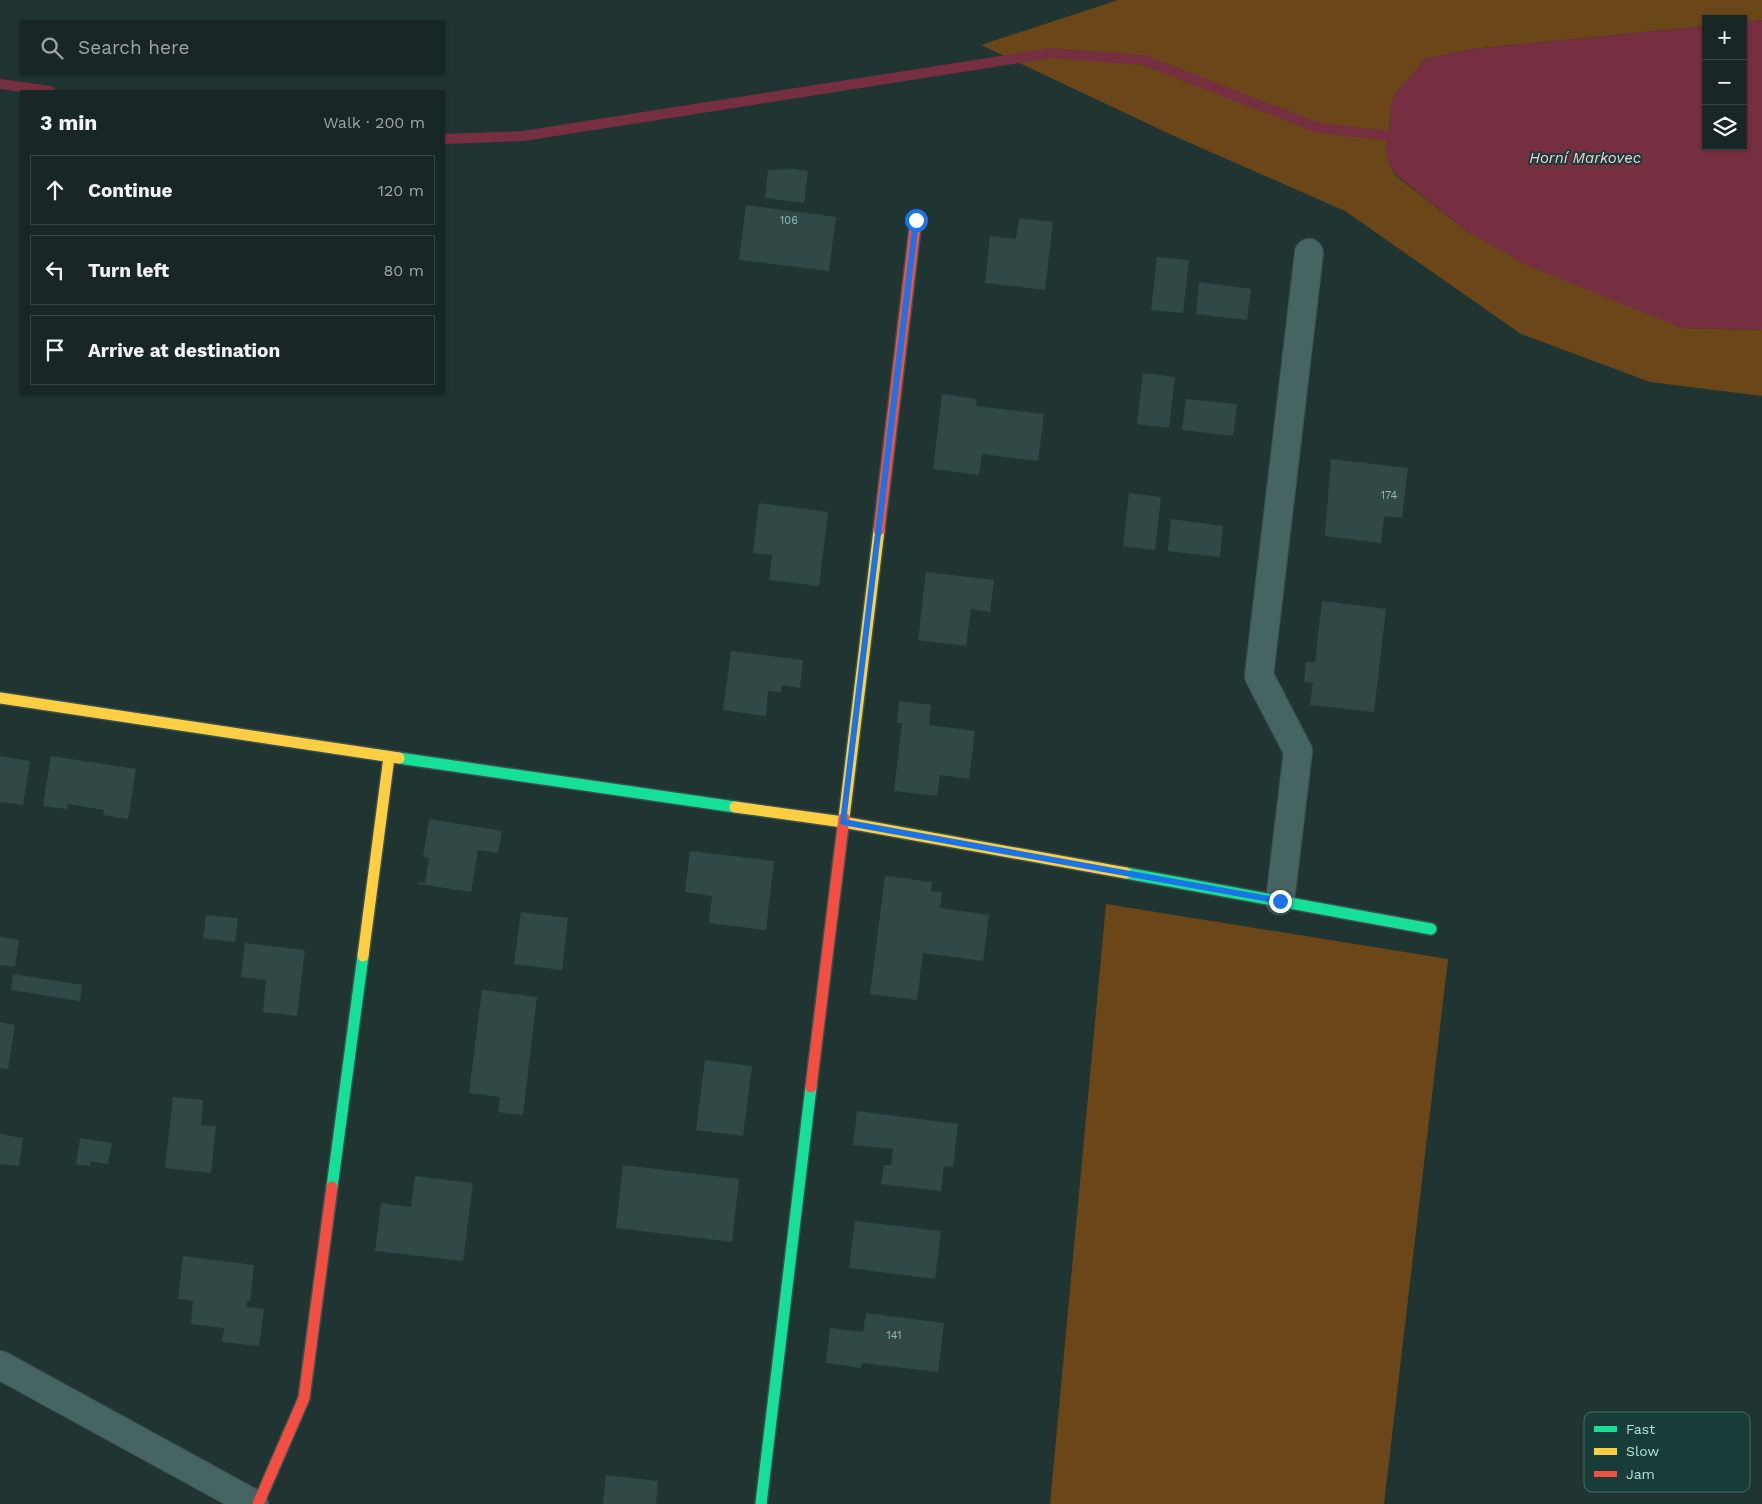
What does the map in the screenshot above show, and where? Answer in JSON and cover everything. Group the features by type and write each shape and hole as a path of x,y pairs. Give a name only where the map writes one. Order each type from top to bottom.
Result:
{"street":[{"path":"762,1504 916,220"},
{"path":"1280,901 1298,751 1259,676 1309,254"},
{"path":"0,698 389,757 843,822 1432,929"},
{"path":"0,1365 256,1504 304,1398 389,757"}],"shaded area":[{"path":"1118,0 1762,0 1762,20 1747,22 1747,15 1702,15 1702,26 1472,49 1426,59 1395,94 1392,103 1386,153 1395,175 1468,232 1682,328 1762,330 1762,396 1650,382 1521,334 1345,211 1174,136 981,45"},
{"path":"1106,904 1448,959 1384,1504 1050,1504"}],"water":[{"name":"Horní Markovec","path":"1762,20 1762,330 1682,328 1526,265 1468,232 1395,174 1386,153 1392,103 1395,94 1426,59 1472,49 1702,26 1702,150 1747,150 1747,22"}],"building":[{"path":"794,169 808,171 804,203 765,198 768,170"},
{"path":"746,205 836,217 829,271 739,260"},
{"path":"1019,218 1053,222 1045,290 985,283 990,236 1016,239"},
{"path":"1157,257 1189,260 1183,313 1151,310"},
{"path":"1199,282 1251,289 1247,320 1196,314"},
{"path":"1143,373 1175,377 1169,428 1137,424"},
{"path":"942,394 977,399 976,406 1044,414 1038,461 982,454 979,475 933,469"},
{"path":"1186,399 1237,404 1233,436 1182,430"},
{"path":"1331,459 1408,468 1402,518 1384,516 1381,543 1325,536"},
{"path":"1129,493 1161,497 1155,550 1123,546"},
{"path":"759,503 828,512 819,586 769,580 772,555 753,553"},
{"path":"1171,519 1223,526 1220,557 1168,551"},
{"path":"926,572 994,580 990,612 971,609 966,646 918,640"},
{"path":"1322,601 1386,609 1374,712 1310,705 1313,683 1304,682 1306,662 1315,662"},
{"path":"731,651 803,660 800,688 782,685 781,692 768,691 766,716 723,710"},
{"path":"899,701 931,705 929,725 975,731 969,779 940,775 937,796 894,791 902,723 897,723"},
{"path":"0,756 30,761 23,805 0,802"},
{"path":"51,756 136,769 128,819 103,815 104,810 68,804 67,809 43,806"},
{"path":"429,819 502,831 498,853 478,850 471,892 419,884 419,882 425,883 429,858 423,857"},
{"path":"690,851 774,861 766,930 709,923 712,896 685,892"},
{"path":"885,876 932,882 931,891 942,892 940,908 989,915 983,961 923,953 917,1000 870,994"},
{"path":"521,912 568,918 562,970 514,964"},
{"path":"206,915 238,918 235,942 203,938"},
{"path":"0,937 19,940 15,967 0,965"},
{"path":"245,943 305,950 297,1016 263,1012 266,980 241,977"},
{"path":"13,974 82,985 80,1001 11,990"},
{"path":"482,990 537,997 523,1115 498,1112 500,1097 469,1093"},
{"path":"0,1022 15,1025 8,1069 0,1068"},
{"path":"705,1060 752,1066 743,1136 696,1130"},
{"path":"173,1097 203,1100 201,1125 216,1126 211,1173 165,1168"},
{"path":"857,1111 958,1124 953,1167 944,1166 941,1191 881,1184 884,1165 891,1165 893,1149 853,1145"},
{"path":"0,1134 23,1138 19,1166 0,1164"},
{"path":"80,1138 112,1143 108,1164 90,1161 90,1166 76,1165"},
{"path":"623,1165 739,1179 732,1242 616,1228"},
{"path":"415,1176 473,1183 463,1261 375,1251 381,1203 411,1207"},
{"path":"855,1221 941,1231 935,1279 849,1268"},
{"path":"183,1256 254,1265 250,1301 247,1301 246,1307 264,1309 259,1346 222,1342 224,1328 191,1324 193,1301 178,1299"},
{"path":"866,1313 944,1323 938,1372 862,1363 861,1368 826,1363 830,1328 863,1332"},
{"path":"606,1475 658,1481 656,1504 603,1504"}],"waterway":[{"path":"445,139 523,136 1051,53 1144,60 1318,128 1400,137"},
{"path":"0,84 43,90"}],"traffic: fast":[{"path":"399,758 735,807"},
{"path":"1126,873 1431,929"},
{"path":"332,1187 363,956"},
{"path":"761,1504 811,1087"}],"traffic: slow":[{"path":"844,818 879,530"},
{"path":"0,698 399,758"},
{"path":"363,956 389,757"},
{"path":"735,807 843,822 1126,873"}],"traffic: jam":[{"path":"879,530 916,220"},
{"path":"811,1087 844,818"},
{"path":"258,1504 304,1398 332,1187"}],"route":[{"path":"916,220 843,822 1280,901"}]}
